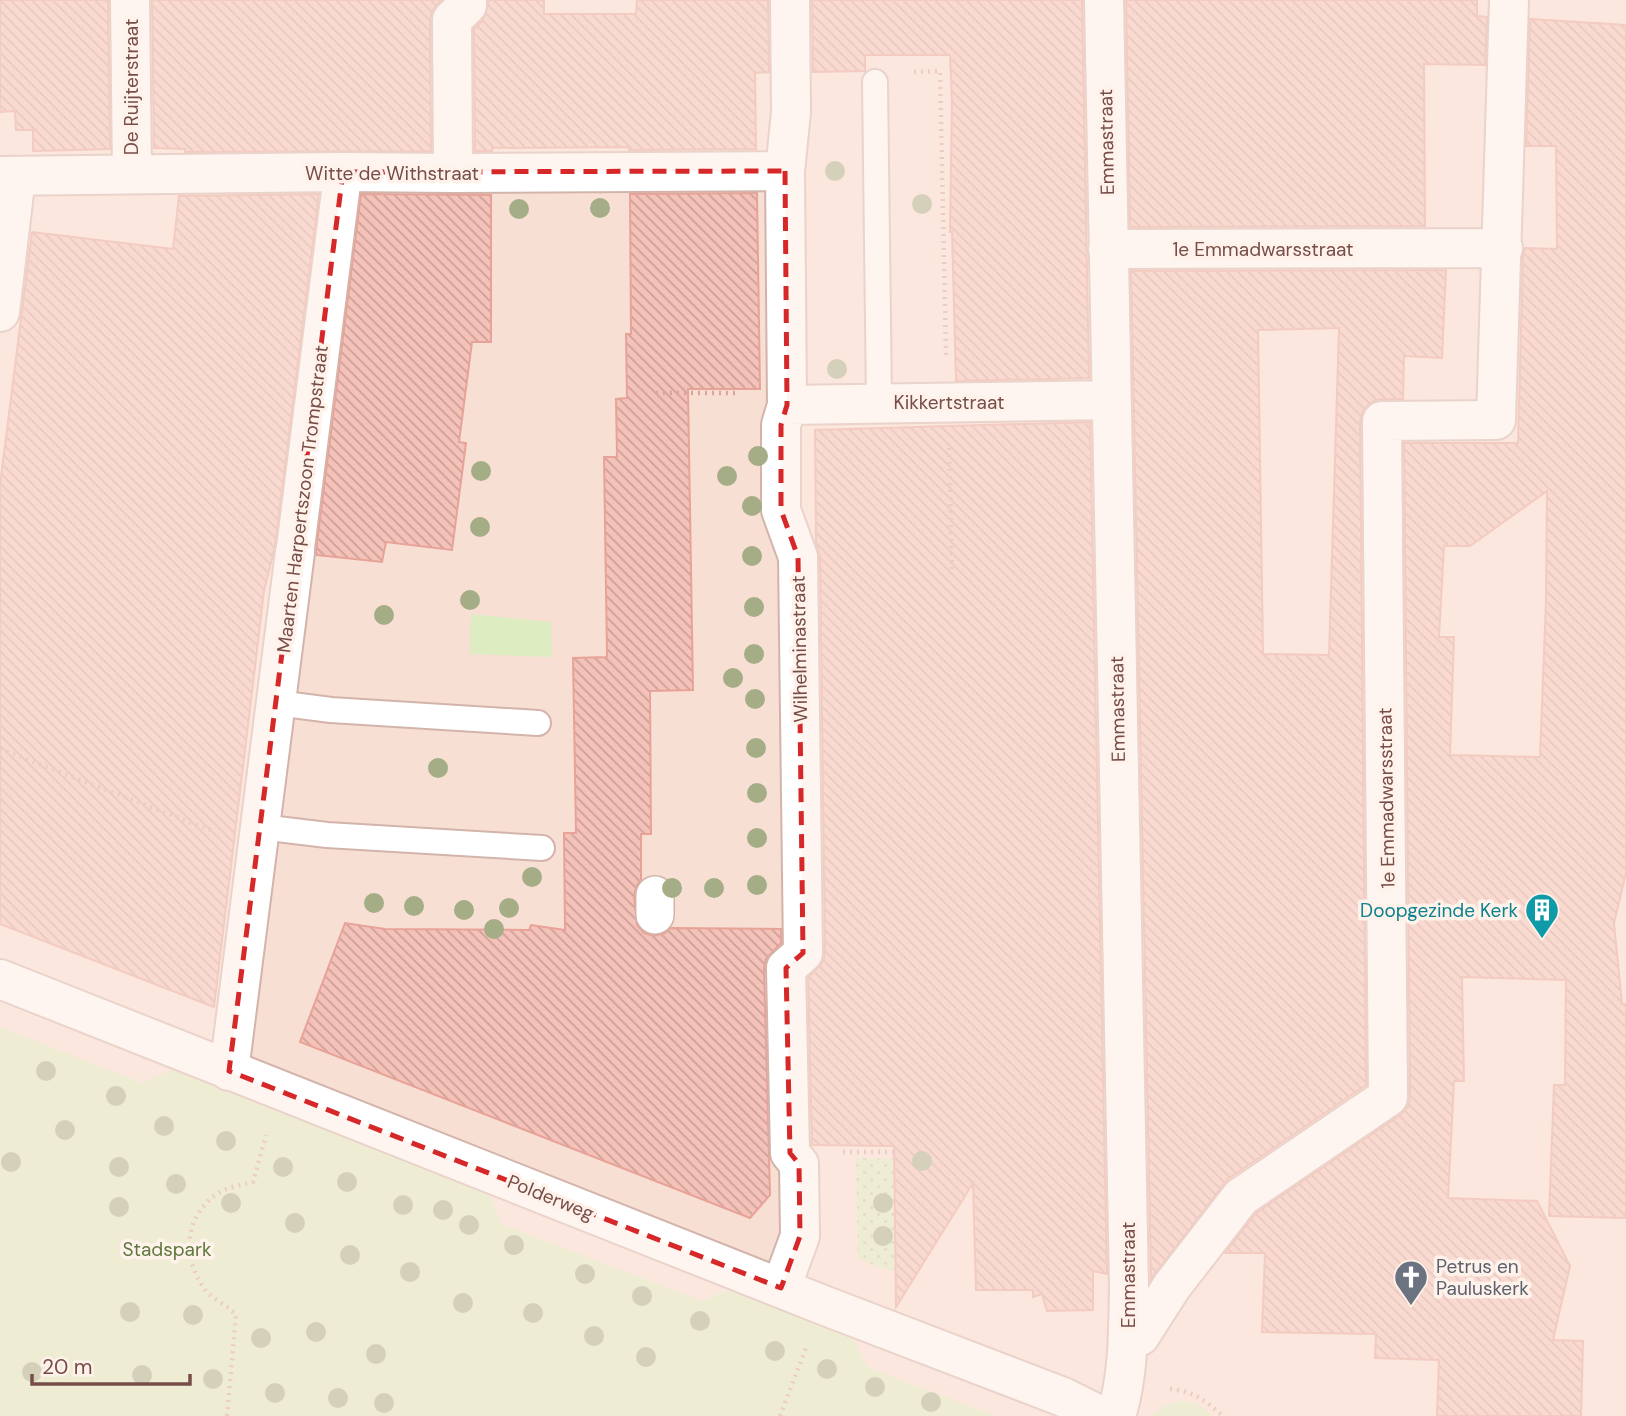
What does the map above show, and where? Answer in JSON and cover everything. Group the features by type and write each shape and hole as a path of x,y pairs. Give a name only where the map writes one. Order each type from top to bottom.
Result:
{"street":[{"name":"De Ruijterstraat","path":"130,0 132,173"},
{"path":"453,173 452,20 467,5 467,0"},
{"name":"Wilhelminastraat","path":"781,1288 800,1236 799,1164 790,1153 786,968 803,953 798,556 781,510 781,425 787,398 785,171 791,112 790,0"},
{"name":"Emmastraat","path":"1104,0 1129,1273 1128,1340 1121,1401 1116,1416"},
{"name":"1e Emmadwarsstraat","path":"1128,1340 1140,1336 1172,1286 1241,1197 1388,1097 1382,421 1496,420 1509,0"},
{"name":"Witte de Withstraat","path":"8,176 132,173 785,171"},
{"name":"Maarten Harpertszoon Trompstraat","path":"229,1071 343,172"},
{"path":"0,312 8,176"},
{"name":"1e Emmadwarsstraat","path":"1108,249 1503,248"},
{"name":"Kikkertstraat","path":"787,398 947,403 1111,400"},
{"name":"Polderweg","path":"0,979 823,1305 1063,1397 1101,1416"}],"lane":[{"path":"875,82 879,402"},
{"path":"277,703 331,710 538,723"},
{"path":"261,827 327,835 542,848"}],"path":[{"path":"901,72 940,71 952,570"},
{"path":"656,393 787,398"},
{"path":"0,749 228,836 261,827"},
{"path":"227,1416 236,1315 207,1291 190,1261 189,1241 193,1222 202,1207 218,1193 233,1186 253,1182 266,1137 262,1106 270,1087"},
{"path":"780,1416 823,1305"}],"highlighted area":[{"path":"785,171 787,405 781,425 781,510 798,557 803,953 786,968 790,1153 799,1164 800,1236 781,1288 229,1071 343,172"}],"shaded area":[{"path":"0,0 1626,0 1626,1416 0,1416"}],"green space":[{"path":"471,614 551,622 552,657 470,654"},
{"name":"Stadspark","path":"0,1027 142,1083 172,1070 490,1193 501,1224 702,1301 730,1289 852,1337 867,1367 995,1416 0,1416"},
{"path":"856,1158 894,1159 895,1270 858,1259"},
{"path":"1183,1401 1198,1404 1213,1416 1151,1416 1166,1406"}],"building":[{"path":"0,0 108,0 110,149 33,151 33,130 16,130 15,111 0,112"},
{"path":"152,0 441,0 432,11 430,20 431,151 185,152 185,149 154,148"},
{"path":"489,0 544,0 544,14 636,14 637,0 768,0 769,72 755,73 756,149 629,150 629,147 492,148 492,151 475,151 474,29 483,20"},
{"path":"812,0 1082,0 1089,378 956,381 950,232 950,55 865,55 865,71 813,72"},
{"path":"1126,0 1477,0 1477,16 1487,17 1485,65 1424,64 1425,226 1130,227"},
{"path":"1530,19 1626,25 1626,873 1614,923 1622,1004 1626,1004 1626,1218 1549,1216 1554,1085 1565,1085 1566,980 1462,977 1464,1081 1454,1081 1448,1198 1537,1201 1570,1266 1553,1340 1583,1341 1581,1416 1437,1416 1439,1360 1375,1358 1376,1334 1262,1332 1265,1253 1225,1253 1256,1213 1408,1107 1404,443 1518,443 1523,255 1525,248 1557,249 1556,146 1526,146","holes":["1547,491 1540,757 1450,755 1454,637 1439,637 1444,546 1470,546"]},
{"path":"757,193 760,389 688,389 693,690 650,691 651,834 641,834 641,880 634,895 637,925 644,933 654,936 665,933 670,928 781,929 781,943 766,959 764,968 770,1195 750,1218 300,1042 345,923 385,929 529,930 531,925 565,930 564,833 576,833 573,658 607,657 604,457 617,457 616,399 627,398 626,334 631,334 630,194"},
{"path":"319,194 275,546 264,591 214,1007 0,924 0,485 32,232 173,249 179,196"},
{"path":"361,194 491,195 491,342 472,342 459,442 466,443 452,550 386,542 382,562 317,555 316,551"},
{"path":"1446,270 1442,358 1404,356 1403,399 1372,402 1363,410 1360,421 1366,1085 1228,1179 1151,1279 1131,271","holes":["1339,328 1329,655 1263,654 1258,330"]},
{"path":"1090,422 1107,1274 1093,1271 1093,1310 1047,1311 1042,1294 1033,1297 1033,1290 976,1290 973,1183 896,1307 894,1146 812,1145 808,978 823,962 825,953 820,557 816,543 815,430"}],"place":[{"name":"Doopgezinde Kerk","path":"1542,940"},
{"name":"Petrus en Pauluskerk","path":"1411,1307"}]}
